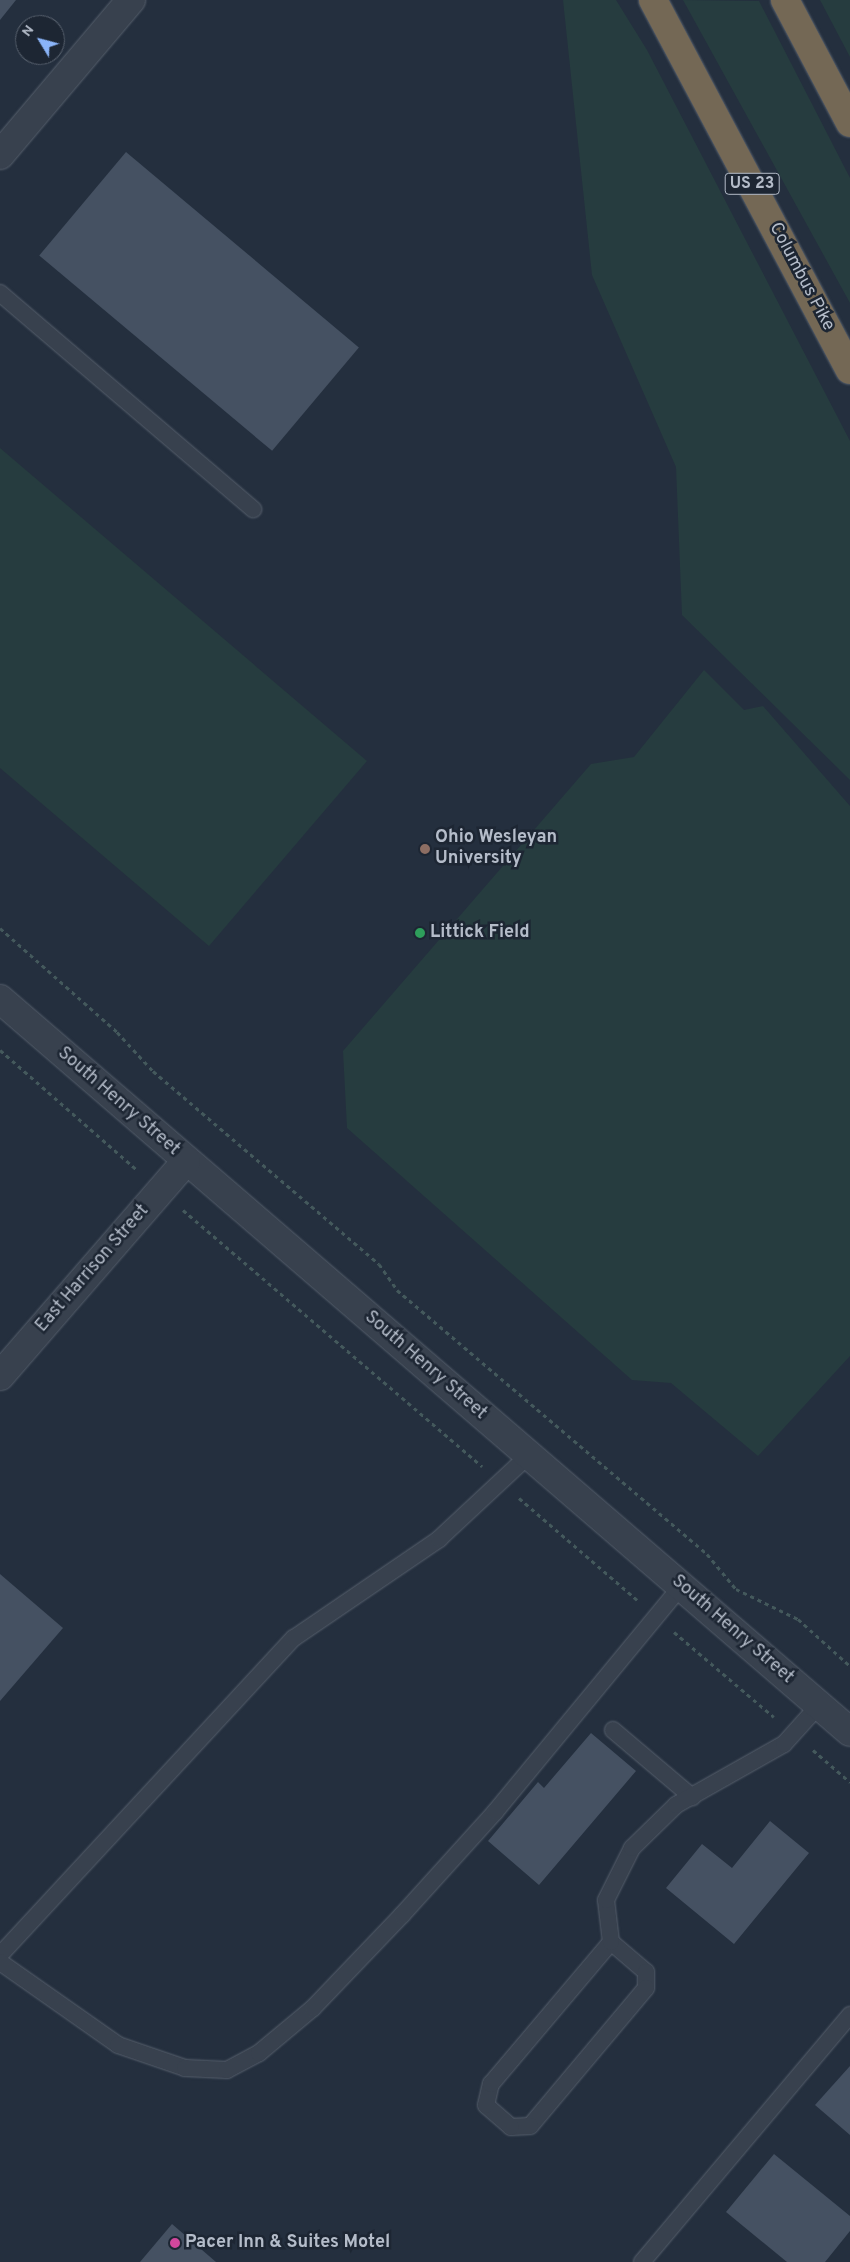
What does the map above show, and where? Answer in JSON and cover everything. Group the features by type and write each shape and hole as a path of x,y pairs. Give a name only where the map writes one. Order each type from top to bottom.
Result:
{"highway":[{"name":"Columbus Pike","path":"653,0 850,370"},
{"path":"785,0 850,123"}],"street":[{"path":"0,155 131,0"},
{"name":"South Henry Street","path":"0,999 850,1732"},
{"name":"East Harrison Street","path":"0,1376 186,1161"}],"lane":[{"path":"0,293 252,509"},
{"path":"0,1955 294,1638 439,1539 529,1456"},
{"path":"0,1962 118,2045 185,2068 228,2070 258,2052 313,2008 402,1915 495,1812 655,1615 681,1586"},
{"path":"611,1942 490,2084 486,2105 511,2127 530,2126 646,1988 646,1972 611,1942 606,1900 632,1848 676,1805 784,1744 819,1705"},
{"path":"612,1730 692,1797"},
{"path":"642,2262 850,2015"}],"path":[{"path":"0,928 117,1032 153,1071 380,1264 397,1290 707,1554 736,1589 798,1619 850,1666"},
{"path":"0,1050 161,1191 850,1782"}],"green space":[{"path":"563,0 616,0 647,50 850,441 850,780 682,615 676,467 592,275"},
{"path":"683,0 759,1 850,178 850,303"},
{"path":"820,0 850,0 850,57"},
{"path":"0,448 367,761 209,946 0,768"},
{"path":"704,670 744,710 763,706 850,806 850,1356 758,1456 671,1383 632,1380 347,1128 343,1051 591,764 634,757"}],"building":[{"path":"0,0 16,0 0,20"},
{"path":"126,152 359,347 272,451 39,255"},
{"path":"0,1574 63,1628 0,1701"},
{"path":"591,1733 636,1771 539,1885 488,1841 538,1782 544,1788"},
{"path":"770,1821 809,1853 734,1944 666,1888 702,1844 732,1868"},
{"path":"850,2066 850,2135 815,2105"},
{"path":"774,2154 850,2216 850,2231 825,2262 787,2262 726,2212"},
{"name":"Pacer Inn & Suites Motel","path":"172,2224 216,2262 140,2262"}],"place":[{"name":"Ohio Wesleyan University","path":"425,849"},
{"name":"Littick Field","path":"420,933"},
{"name":"Pacer Inn & Suites Motel","path":"175,2243"}]}
